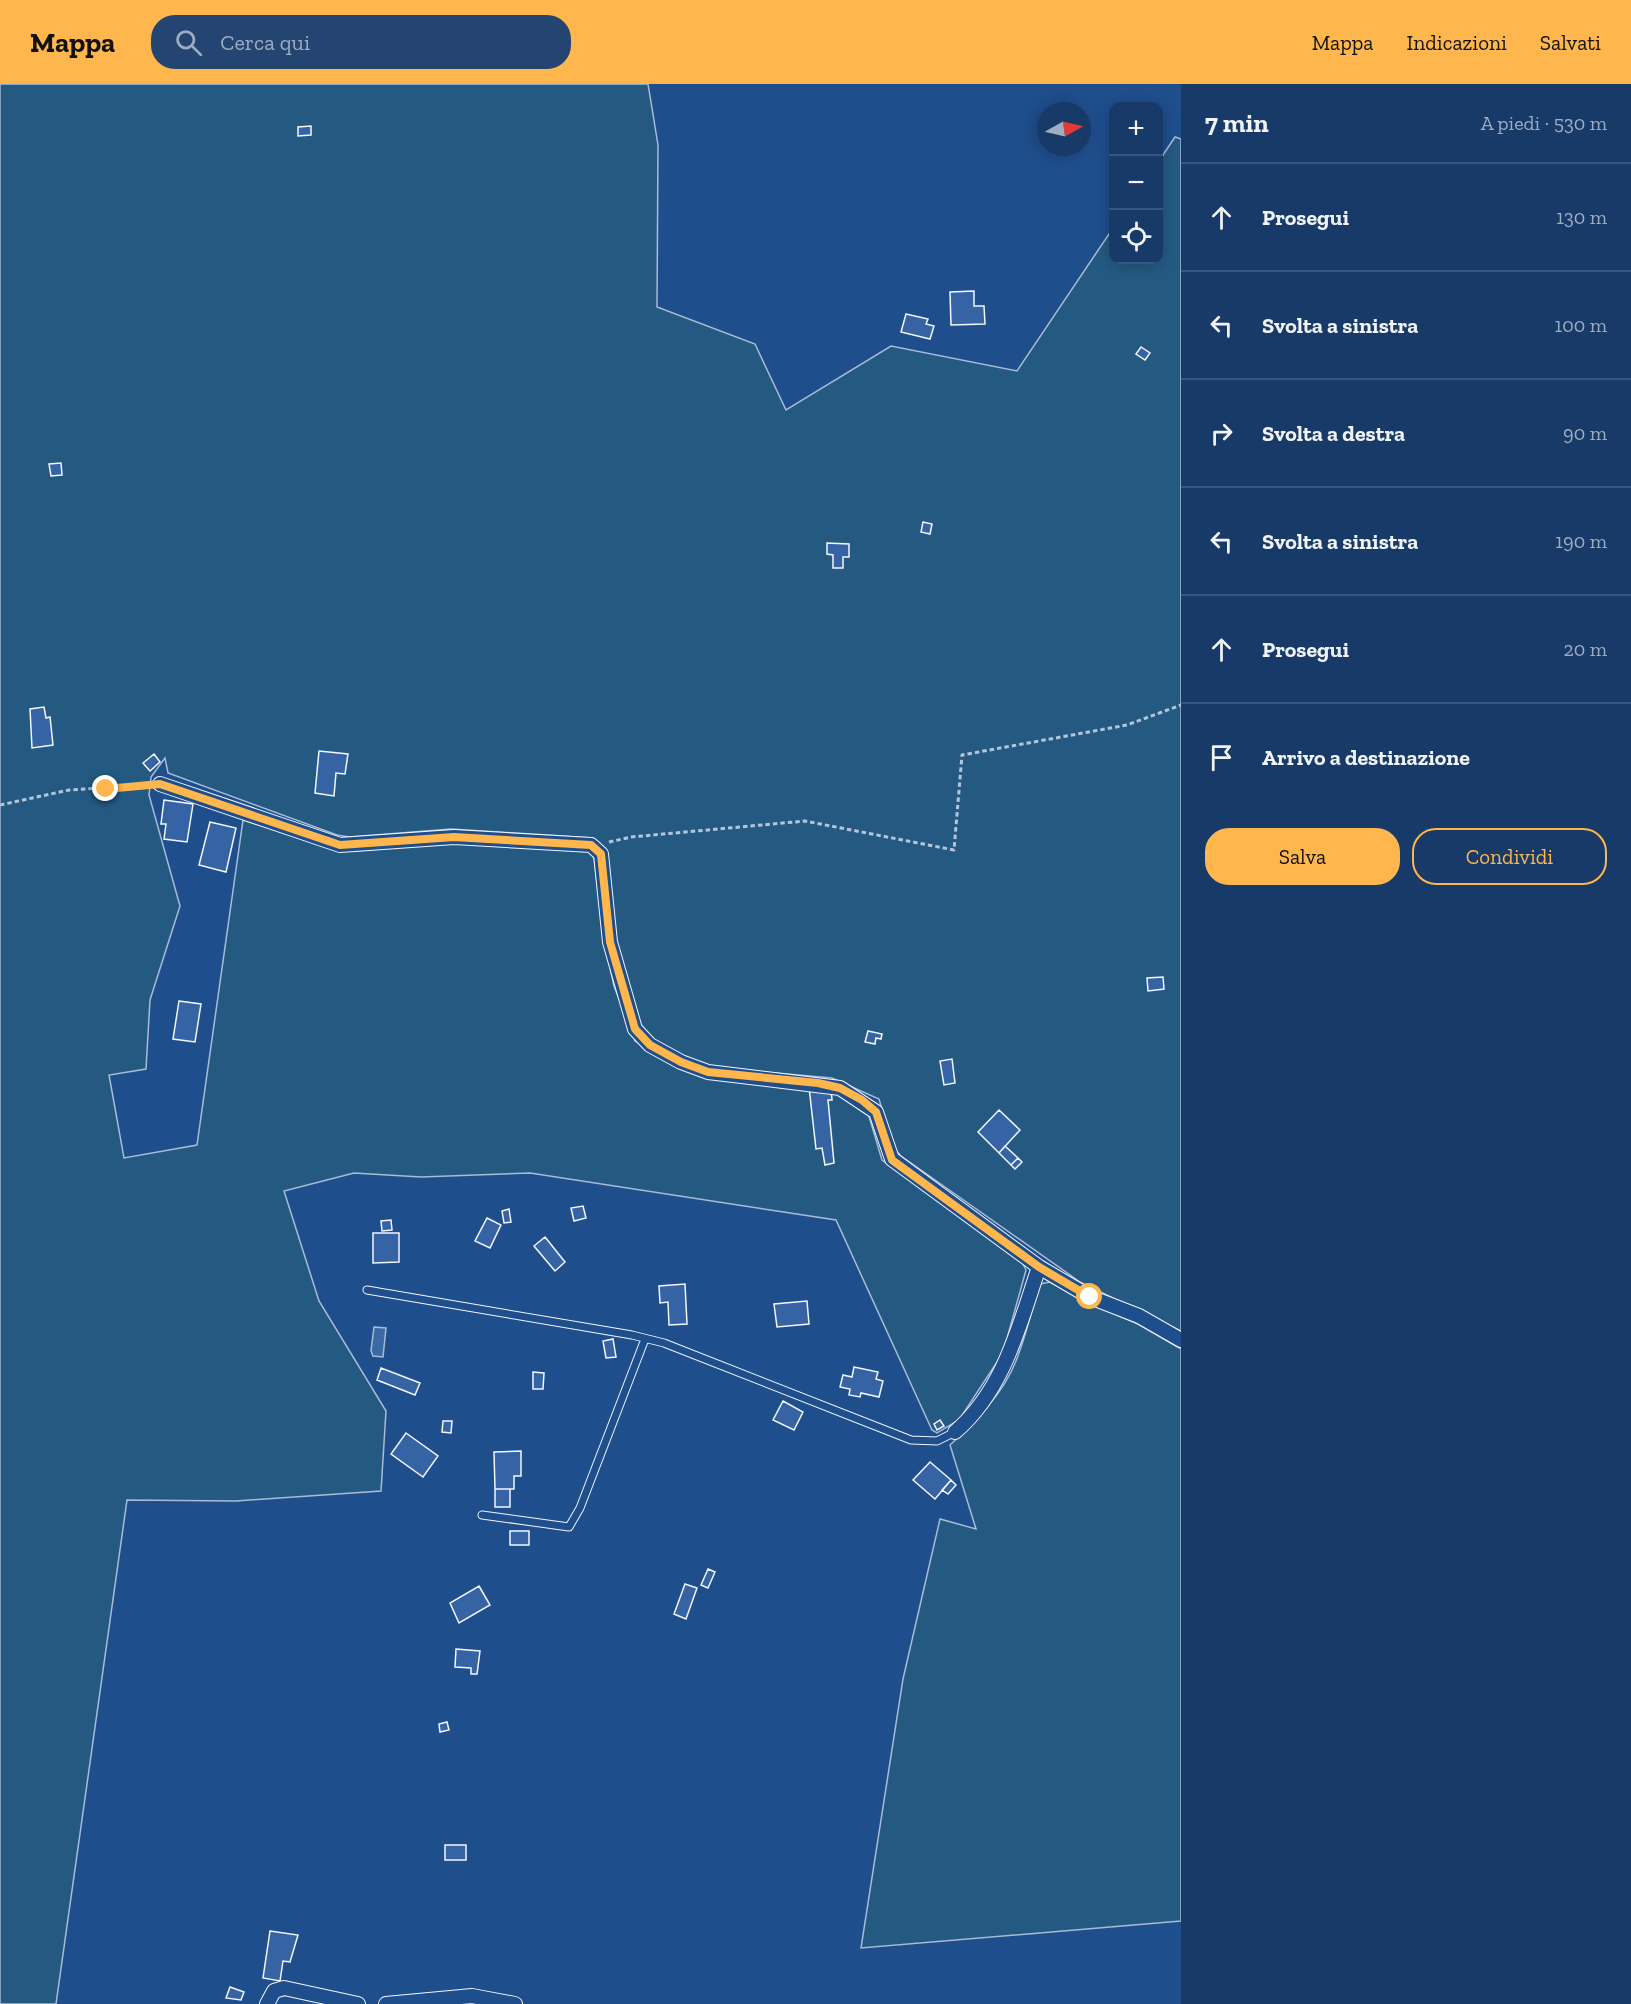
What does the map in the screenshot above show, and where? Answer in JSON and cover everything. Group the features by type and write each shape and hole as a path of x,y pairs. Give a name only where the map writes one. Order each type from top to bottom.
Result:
{"street":[{"path":"160,784 340,845 454,837 591,845 601,854 610,942 625,1000 635,1029 650,1045 681,1062 708,1072 818,1083 840,1088 862,1100 876,1112 892,1160 1039,1267 1090,1297 1139,1317 1181,1340"},
{"path":"955,1432 970,1418 990,1391 1008,1359 1039,1267"},
{"path":"267,2004 274,1991 284,1988 358,2004"},
{"path":"386,2004 472,1996 514,2004"}],"lane":[{"path":"367,1290 578,1324 664,1343 911,1440 937,1441 955,1432"},
{"path":"482,1515 569,1527 580,1508 645,1340"}],"path":[{"path":"591,845 631,837 805,821 954,850 962,755 1127,725 1171,706 1181,705"},
{"path":"0,805 69,790 160,784"}],"shaded area":[{"path":"0,84 648,84 658,145 657,307 755,344 786,410 891,346 1017,371 1109,234 1109,264 1163,264 1163,155 1175,137 1181,139 1181,1331 1080,1282 901,1156 893,1147 879,1099 832,1078 708,1067 682,1057 650,1037 639,1025 615,940 603,849 593,838 451,829 349,837 337,835 168,773 165,758 151,777 149,795 180,906 150,1000 146,1069 109,1075 124,1158 197,1145 243,820 338,850 355,851 454,843 583,849 590,852 594,858 603,936 614,986 635,1041 692,1073 839,1094 868,1113 882,1160 1022,1262 1026,1270 1003,1353 959,1420 937,1433 932,1430 836,1220 530,1173 421,1177 354,1173 284,1191 319,1301 386,1411 381,1491 236,1501 127,1500 56,2004 0,2004"},
{"path":"1050,1282 1086,1302 1138,1324 1181,1349 1181,1921 861,1948 903,1679 940,1519 976,1529 950,1445 979,1417 1004,1385 1020,1352 1040,1284"},
{"path":"374,1327 386,1328 383,1357 373,1356 371,1351"}],"building":[{"path":"311,126 311,135 298,136 298,127"},
{"path":"974,291 974,306 984,306 985,324 951,325 950,292"},
{"path":"906,314 928,319 926,324 934,326 930,339 901,332"},
{"path":"1141,347 1150,353 1145,360 1136,354"},
{"path":"61,463 62,475 51,476 49,464"},
{"path":"923,522 932,524 930,534 921,532"},
{"path":"827,543 849,544 849,557 843,557 843,568 833,568 833,555 827,554"},
{"path":"44,707 46,718 50,717 53,745 32,748 30,709"},
{"path":"319,751 348,754 345,774 336,773 334,796 315,793"},
{"path":"154,754 160,762 150,771 143,763"},
{"path":"164,800 193,804 187,842 164,839 166,824 161,824"},
{"path":"210,822 236,828 226,872 199,865"},
{"path":"1163,977 1164,989 1148,991 1147,978"},
{"path":"179,1001 201,1004 195,1042 173,1039"},
{"path":"868,1031 882,1034 881,1039 876,1038 875,1044 865,1042"},
{"path":"952,1059 955,1083 944,1085 940,1061"},
{"path":"809,1087 831,1089 832,1100 828,1100 834,1163 825,1165 822,1148 816,1149"},
{"path":"999,1110 1020,1130 999,1153 978,1132"},
{"path":"1005,1146 1018,1158 1011,1165 999,1153"},
{"path":"1018,1158 1022,1162 1015,1169 1011,1165"},
{"path":"583,1206 586,1218 574,1221 571,1208"},
{"path":"509,1209 511,1222 504,1223 502,1211"},
{"path":"487,1218 501,1225 490,1248 475,1241"},
{"path":"391,1220 392,1230 382,1231 381,1221"},
{"path":"373,1233 399,1233 399,1262 373,1263"},
{"path":"545,1237 565,1262 555,1271 534,1246"},
{"path":"685,1284 687,1324 669,1325 668,1302 660,1303 659,1286"},
{"path":"807,1301 809,1324 777,1327 774,1304"},
{"path":"613,1339 616,1357 606,1358 603,1341"},
{"path":"854,1367 878,1372 876,1379 883,1381 879,1397 861,1393 860,1397 849,1395 850,1389 840,1387 843,1375 852,1377"},
{"path":"381,1368 420,1383 415,1395 377,1380"},
{"path":"533,1372 544,1373 543,1389 533,1389"},
{"path":"783,1401 803,1412 794,1430 773,1420"},
{"path":"940,1420 944,1426 937,1430 934,1424"},
{"path":"443,1421 452,1421 451,1433 442,1432"},
{"path":"406,1433 438,1456 423,1477 391,1454"},
{"path":"521,1451 521,1476 514,1476 514,1489 495,1489 494,1452"},
{"path":"930,1462 951,1480 935,1499 913,1480"},
{"path":"951,1480 956,1485 948,1494 942,1490"},
{"path":"495,1489 510,1489 510,1507 495,1507"},
{"path":"510,1531 529,1531 529,1545 510,1545"},
{"path":"708,1569 715,1572 708,1588 701,1585"},
{"path":"685,1584 697,1588 686,1619 674,1614"},
{"path":"479,1586 490,1605 459,1623 450,1603"},
{"path":"456,1649 480,1651 477,1674 471,1674 471,1668 455,1667"},
{"path":"447,1722 449,1730 440,1732 439,1724"},
{"path":"445,1845 466,1845 466,1860 445,1860"},
{"path":"270,1931 298,1935 290,1962 283,1961 280,1981 263,1978"},
{"path":"230,1987 244,1992 241,2000 226,1998"}],"route":[{"path":"106,789 160,784 340,845 454,837 557,845 591,845 601,854 610,942 625,1000 635,1029 650,1045 681,1062 708,1072 818,1083 840,1088 862,1100 876,1112 892,1160 1039,1267 1090,1297"}]}
